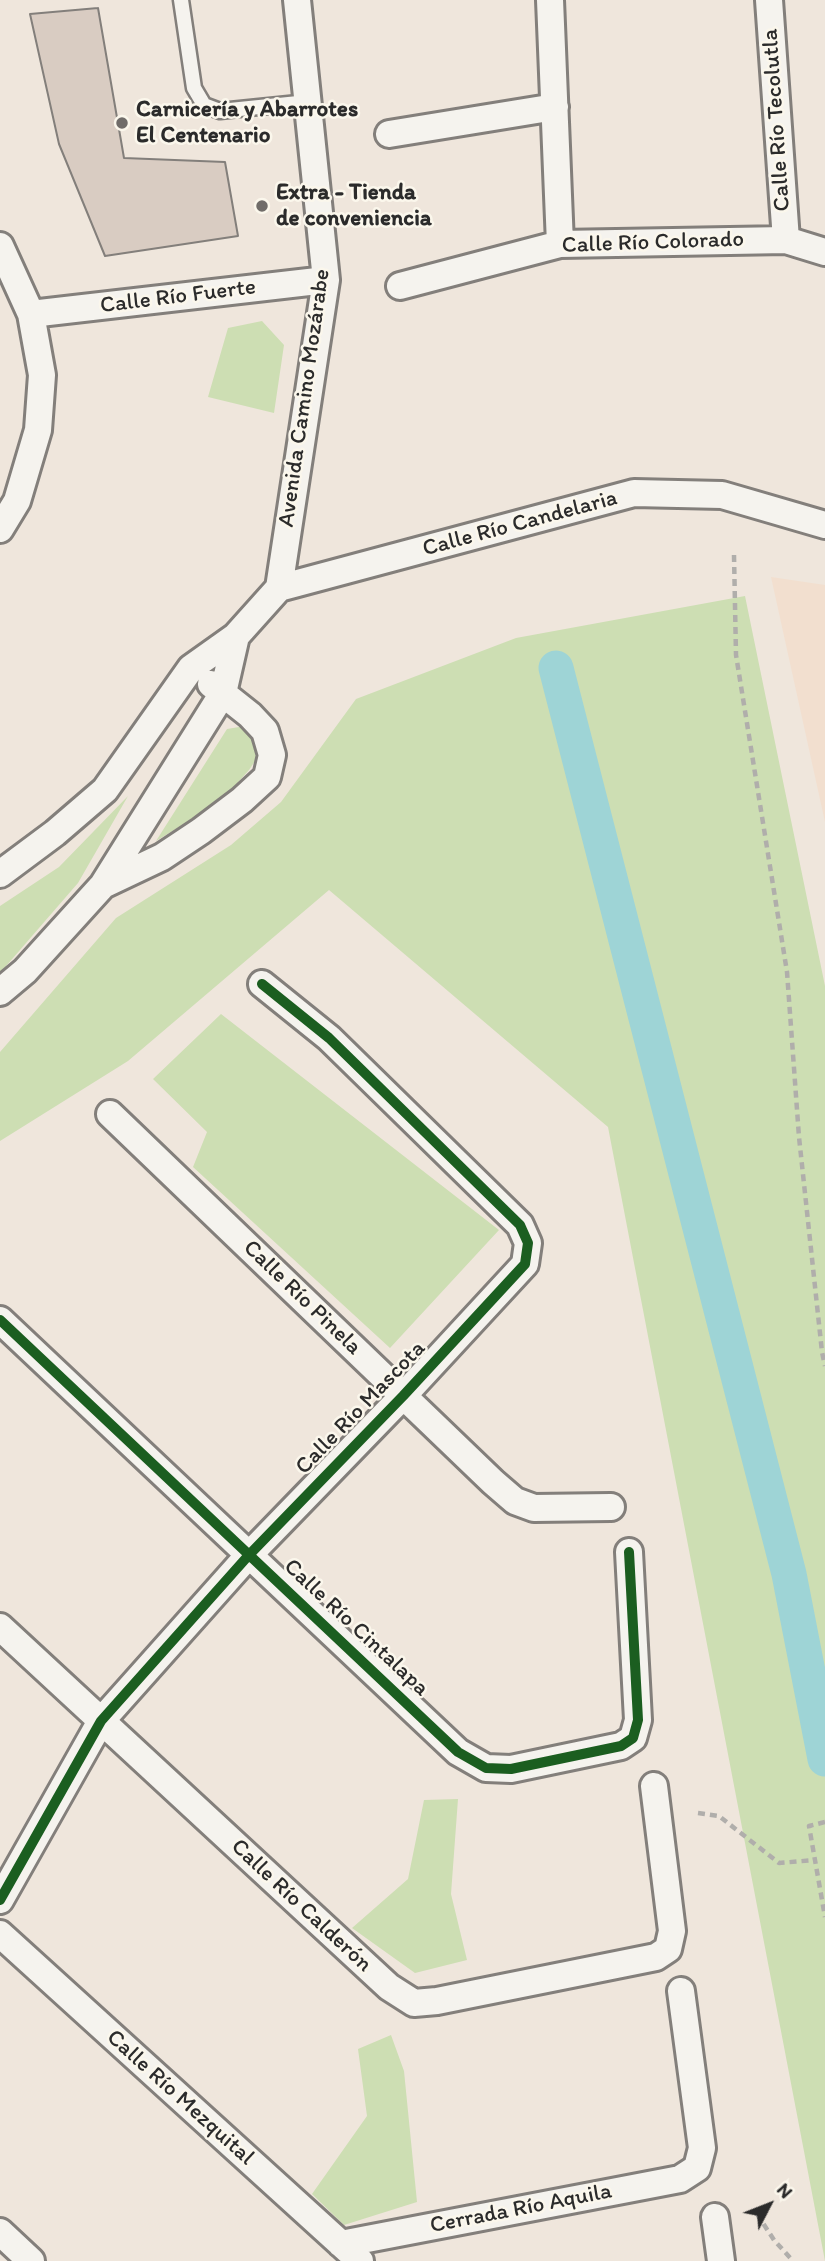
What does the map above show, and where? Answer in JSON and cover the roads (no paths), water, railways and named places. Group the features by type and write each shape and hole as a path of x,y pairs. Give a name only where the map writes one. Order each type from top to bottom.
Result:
{"street":[{"name":"Avenida Camino Mozárabe","path":"279,588 326,279 297,0"},
{"path":"550,0 561,244"},
{"name":"Calle Río Tecolutla","path":"769,0 786,240"},
{"path":"389,134 555,107"},
{"name":"Calle Río Colorado","path":"400,286 561,244 786,240 825,253"},
{"path":"0,246 31,314 42,375 38,430 18,501 0,529"},
{"name":"Calle Río Fuerte","path":"31,314 326,279"},
{"name":"Calle Río Candelaria","path":"279,588 634,493 722,495 825,525"},
{"path":"0,874 55,833 105,790 191,668 236,636 279,588"},
{"path":"0,992 25,971 103,885 223,693 236,636"},
{"path":"103,885 162,857 242,800 267,776 272,755 265,732 250,715 191,668"},
{"name":"Calle Río Mascota","path":"0,1900 101,1721 248,1556 403,1396 525,1264 528,1243 520,1225 329,1038 262,984"},
{"name":"Calle Río Pinela","path":"110,1114 515,1501 534,1508 611,1507"},
{"name":"Calle Río Cintalapa","path":"0,1320 458,1752 486,1768 511,1769 621,1746 634,1738 638,1720 629,1552"},
{"name":"Calle Río Calderón","path":"0,1628 389,1987 414,2003 437,2001 656,1957 668,1949 672,1931 654,1786"},
{"name":"Calle Río Mezquital","path":"0,1934 350,2252"},
{"name":"Cerrada Río Aquila","path":"350,2252 680,2179 697,2168 702,2148 681,1991"},
{"path":"715,2217 721,2261"},
{"path":"0,2232 31,2261"}],"lane":[{"path":"181,0 194,88 204,105 220,111 308,102"}],"waterway":[{"path":"556,668 789,1574 825,1759"}],"place":[{"name":"Carnicería y Abarrotes El Centenario","path":"122,123"},
{"name":"Extra - Tienda de conveniencia","path":"262,206"}]}
